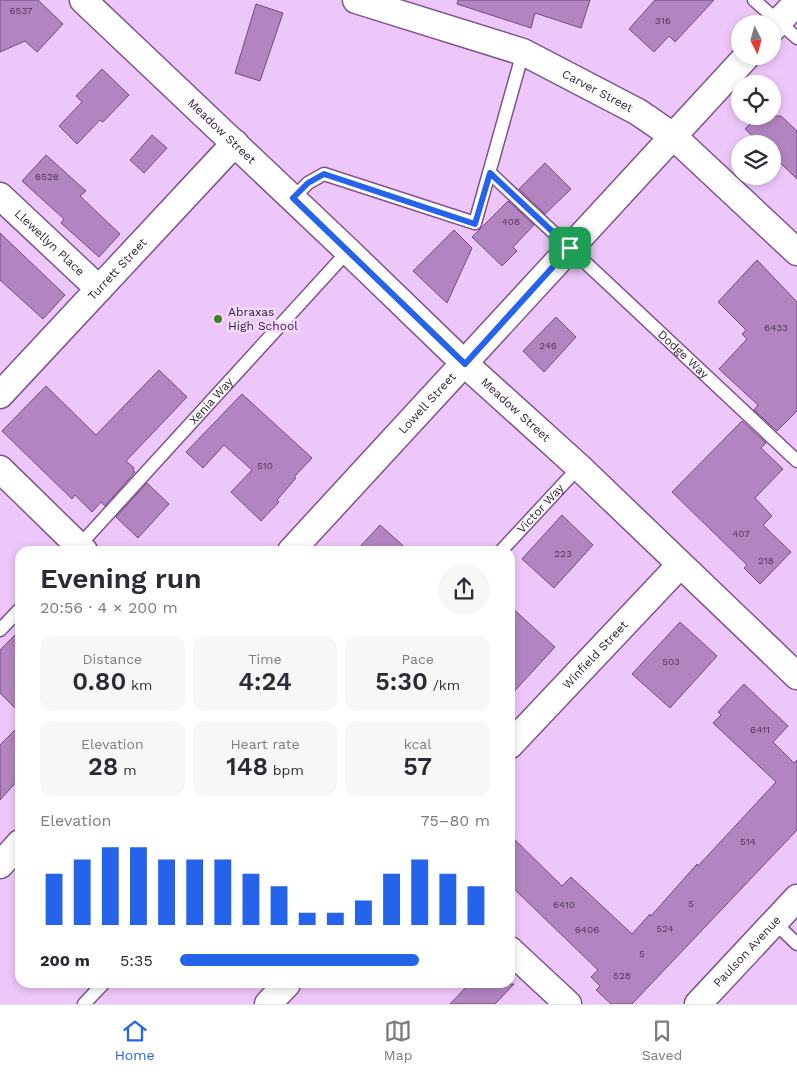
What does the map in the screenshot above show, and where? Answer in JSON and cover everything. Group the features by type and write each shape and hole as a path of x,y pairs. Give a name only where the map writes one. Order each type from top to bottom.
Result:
{"street":[{"name":"Meadow Street","path":"83,0 293,198 465,364 579,467 797,676"},
{"name":"Carver Street","path":"356,0 523,52 638,112 673,136 797,252"},
{"path":"783,29 797,2"},
{"name":"Lowell Street","path":"296,546 739,65"},
{"name":"Turrett Street","path":"0,395 235,143"},
{"name":"Llewellyn Place","path":"0,196 98,289"},
{"path":"0,469 74,546"},
{"name":"Winfield Street","path":"515,740 680,565"},
{"path":"0,865 15,848"},
{"name":"Paulson Avenue","path":"698,1004 797,898"},
{"path":"515,955 568,1004"},
{"path":"268,1004 283,988"}],"lane":[{"path":"754,0 783,29"},
{"path":"293,198 308,183 324,174 475,224 523,52"},
{"name":"Dodge Way","path":"490,173 797,461"},
{"name":"Xenia Way","path":"82,546 348,251"},
{"name":"Victor Way","path":"506,546 579,467"},
{"path":"0,630 15,614"},
{"path":"774,922 797,944"},
{"path":"84,1004 99,988"}],"building":[{"path":"0,0 38,0 63,24 37,52 25,41 0,52"},
{"path":"458,0 590,0 581,28 535,13 531,28 457,4"},
{"path":"655,0 714,0 675,42 669,36 654,52 629,29"},
{"path":"256,4 283,13 260,81 235,73"},
{"path":"102,69 129,95 103,122 100,120 77,144 59,126 82,102 76,96"},
{"path":"781,116 797,131 797,179 781,164 781,135 751,135 745,129 749,125 781,125"},
{"path":"152,135 167,148 144,173 130,160"},
{"path":"46,155 86,191 80,196 120,234 99,257 61,223 64,219 22,181"},
{"path":"545,163 571,189 545,214 519,189"},
{"path":"508,201 534,225 513,247 517,251 502,266 472,237"},
{"path":"454,230 472,248 447,303 413,271"},
{"path":"0,233 65,295 43,319 0,280"},
{"path":"757,260 797,302 797,411 777,431 754,410 758,405 719,369 747,339 742,334 746,330 718,302"},
{"path":"556,317 576,337 544,372 523,351"},
{"path":"159,370 187,397 126,461 134,468 135,472 105,506 101,502 92,512 75,495 72,499 2,431 46,386 96,435"},
{"path":"242,394 312,458 294,477 296,478 277,500 279,502 261,521 231,492 252,470 224,445 203,468 186,452"},
{"path":"742,421 766,443 761,448 783,469 755,498 772,516 763,525 791,552 760,584 744,568 747,565 672,492"},
{"path":"147,483 169,504 138,538 116,517"},
{"path":"562,515 593,545 554,588 522,559"},
{"path":"380,525 403,546 361,546"},
{"path":"515,611 555,647 515,691"},
{"path":"680,622 717,656 670,708 632,674"},
{"path":"15,635 15,708 0,693 0,650"},
{"path":"744,684 788,726 773,742 794,763 797,760 797,830 632,1004 611,1004 596,990 600,986 591,977 598,970 515,890 515,840 562,886 571,877 632,934 776,782 713,723 721,715 718,712"},
{"path":"15,730 15,784 0,800 0,745"},
{"path":"465,988 510,988 495,1004 450,1004"}],"place":[{"name":"Abraxas High School","path":"218,319"}],"route":[{"path":"490,173 570,248 465,364 293,198 308,183 324,174 475,224 490,173"}]}
